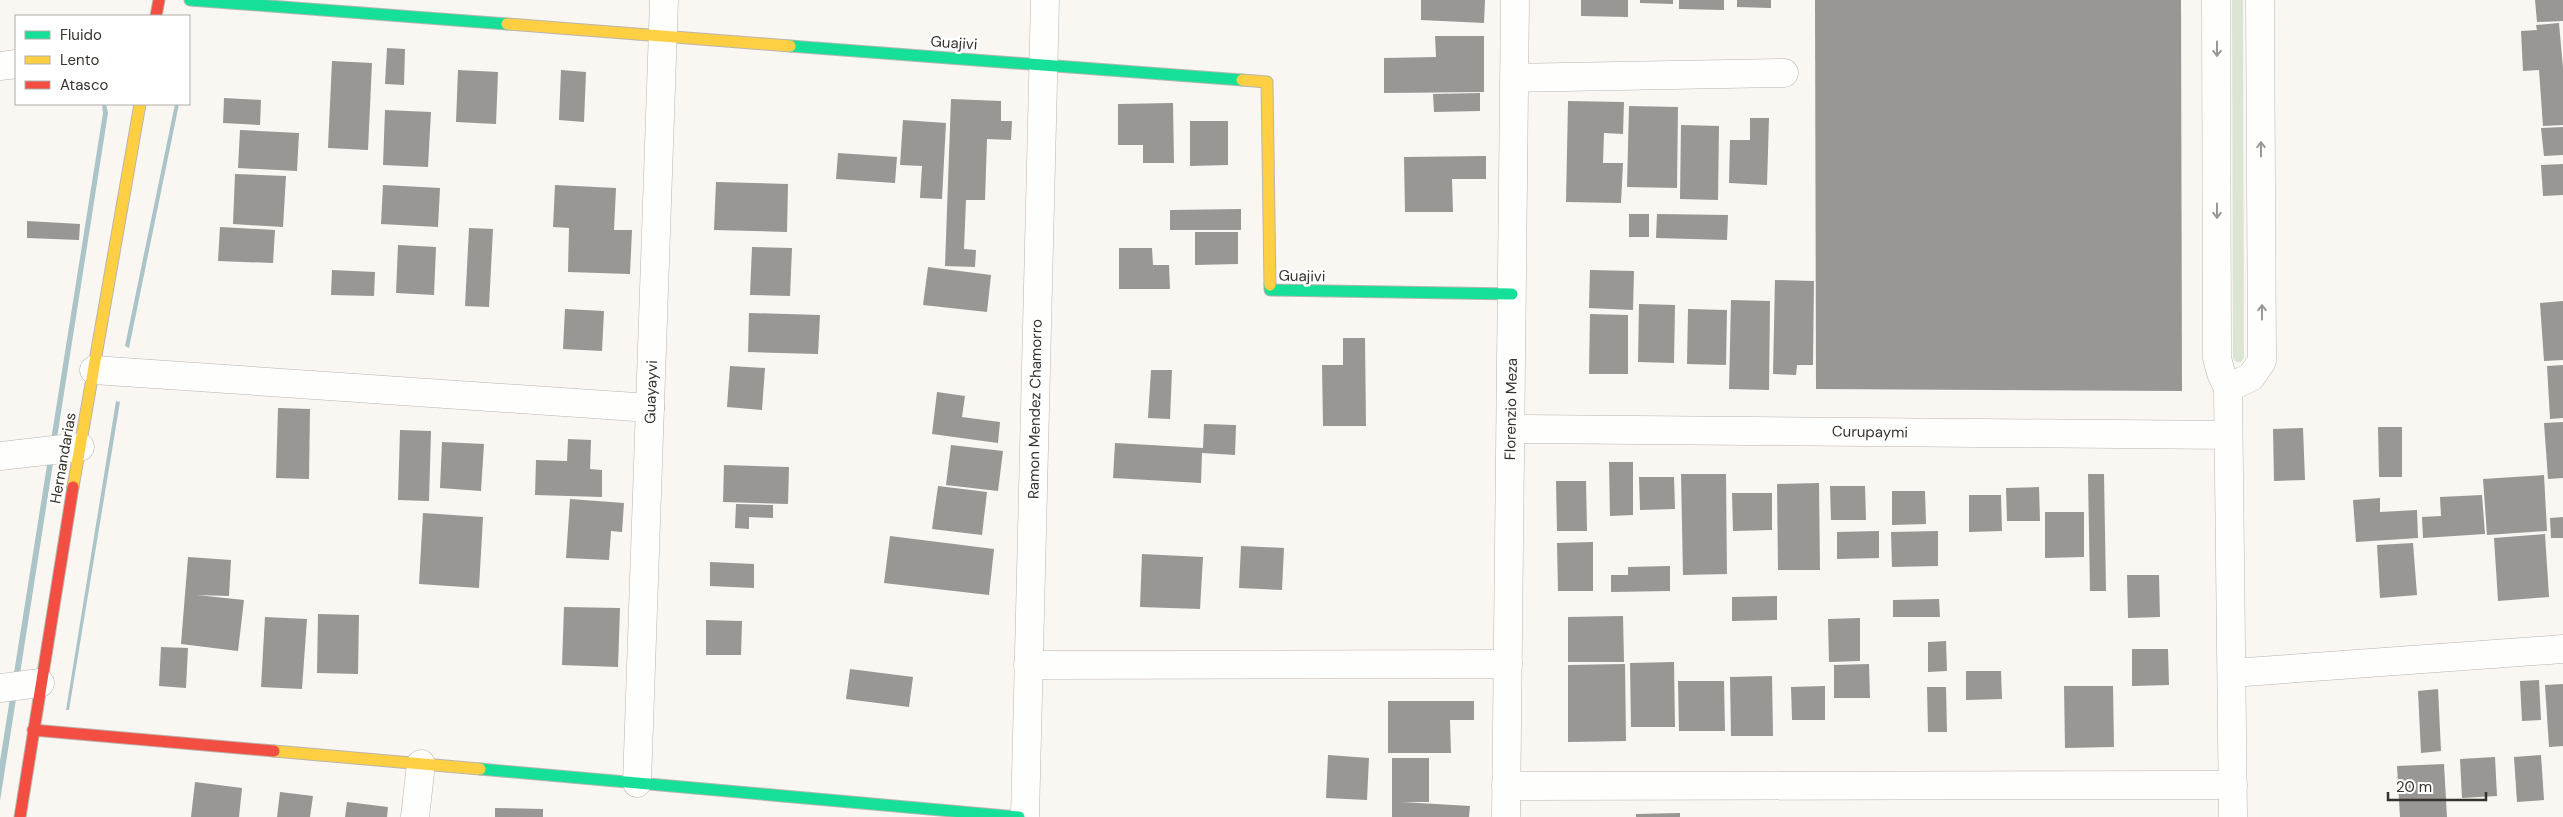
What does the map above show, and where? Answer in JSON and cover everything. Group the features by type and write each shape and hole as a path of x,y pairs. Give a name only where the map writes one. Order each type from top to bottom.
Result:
{"street":[{"path":"156,15 158,0"},
{"name":"Guajivi","path":"190,0 1267,82 1270,290 1512,294"},
{"name":"Guayayvi","path":"637,783 664,0"},
{"name":"Ramon Mendez Chamorro","path":"1025,817 1045,0"},
{"name":"Florenzio Meza","path":"1506,817 1515,0"},
{"path":"2216,0 2217,358 2221,374 2228,388 2233,817"},
{"path":"2228,388 2251,376 2262,361 2260,0"},
{"path":"0,66 15,64"},
{"path":"1515,78 1784,73"},
{"name":"Hernandarias","path":"20,817 40,683 140,105"},
{"path":"94,370 650,408"},
{"name":"Curupaymi","path":"1511,429 2228,435"},
{"path":"0,456 80,447"},
{"path":"2232,673 2563,649"},
{"path":"1028,665 1508,664"},
{"path":"0,688 40,683"},
{"path":"33,730 1019,817"},
{"path":"415,817 421,764"},
{"path":"1506,786 2233,785"}],"green space":[{"path":"2232,0 2243,0 2244,358 2241,362 2236,362 2233,358"}],"water":[{"path":"102,105 106,105 108,113 0,801 0,761 103,113"},
{"path":"175,105 179,105 129,348 125,346"},
{"path":"116,401 120,402 69,710 66,710"}],"building":[{"path":"1421,0 1485,0 1484,23 1421,20"},
{"path":"1581,0 1628,0 1628,17 1581,16"},
{"path":"1640,0 1673,0 1673,4 1640,3"},
{"path":"1679,0 1724,0 1724,10 1679,9"},
{"path":"1737,0 1771,0 1771,8 1737,7"},
{"path":"1815,0 2181,0 2182,391 1816,389"},
{"path":"2535,0 2563,0 2563,21 2537,22"},
{"path":"2559,23 2563,68 2563,125 2543,126 2539,70 2523,71 2521,31 2537,30 2536,25"},
{"path":"1435,36 1484,36 1484,92 1384,93 1384,58 1436,57"},
{"path":"387,48 405,49 404,85 385,84"},
{"path":"332,61 372,63 368,150 328,148"},
{"path":"458,70 498,72 496,124 456,122"},
{"path":"561,70 586,72 584,122 559,120"},
{"path":"1480,93 1480,111 1434,112 1433,94"},
{"path":"224,98 261,100 260,125 223,123"},
{"path":"951,99 1001,101 1001,121 1012,121 1011,140 987,139 985,200 966,200 964,249 976,250 975,267 945,266"},
{"path":"1568,101 1624,102 1623,134 1604,133 1603,163 1623,163 1621,203 1566,202"},
{"path":"1173,103 1174,163 1143,163 1143,145 1118,145 1118,104"},
{"path":"1629,106 1678,107 1677,188 1627,187"},
{"path":"385,110 431,112 428,167 383,165"},
{"path":"1750,118 1769,118 1767,185 1729,183 1730,140 1750,140"},
{"path":"903,120 946,123 942,199 920,198 922,166 900,165"},
{"path":"1190,121 1228,121 1228,165 1190,166"},
{"path":"1681,125 1719,126 1718,200 1680,199"},
{"path":"2563,127 2563,155 2544,156 2541,128"},
{"path":"240,130 299,133 297,171 238,168"},
{"path":"838,153 897,157 895,183 836,179"},
{"path":"1486,156 1486,179 1452,179 1453,212 1405,212 1404,157"},
{"path":"2563,164 2563,195 2543,196 2541,165"},
{"path":"235,174 286,176 283,227 233,224"},
{"path":"716,182 788,184 787,232 714,230"},
{"path":"383,185 440,188 438,227 381,224"},
{"path":"555,185 616,188 614,230 632,230 630,274 568,272 569,228 553,227"},
{"path":"1241,209 1241,230 1170,230 1170,210"},
{"path":"1629,214 1649,214 1649,237 1629,237"},
{"path":"1657,214 1728,215 1727,240 1656,238"},
{"path":"27,221 80,224 79,240 27,238"},
{"path":"220,227 275,230 273,263 218,261"},
{"path":"469,228 493,229 489,307 465,306"},
{"path":"1195,232 1238,232 1238,264 1195,265"},
{"path":"398,245 436,247 434,295 396,293"},
{"path":"752,247 792,248 790,296 750,295"},
{"path":"1119,248 1152,248 1153,265 1169,265 1170,289 1119,289"},
{"path":"928,267 991,275 987,312 923,305"},
{"path":"332,270 375,272 374,296 331,295"},
{"path":"1590,270 1634,271 1633,310 1589,308"},
{"path":"1775,280 1814,281 1813,365 1797,365 1796,375 1773,374"},
{"path":"1731,300 1770,301 1769,390 1729,389"},
{"path":"2563,301 2563,360 2544,361 2540,303"},
{"path":"1639,304 1675,305 1674,363 1638,362"},
{"path":"565,309 604,311 602,351 563,349"},
{"path":"1688,309 1727,310 1726,365 1687,364"},
{"path":"749,313 820,315 818,354 748,352"},
{"path":"1590,314 1628,315 1628,374 1589,374"},
{"path":"1343,338 1365,338 1366,426 1323,426 1322,365 1343,365"},
{"path":"2563,365 2563,418 2550,419 2547,366"},
{"path":"730,366 765,368 762,410 727,407"},
{"path":"1151,370 1172,370 1170,419 1148,418"},
{"path":"937,392 965,396 962,417 1000,422 998,443 932,434"},
{"path":"278,408 310,409 309,479 276,478"},
{"path":"2563,422 2563,478 2548,479 2544,423"},
{"path":"1204,424 1236,425 1235,455 1202,453 1201,483 1113,478 1115,443 1203,448"},
{"path":"2378,427 2402,427 2402,477 2379,477"},
{"path":"2303,428 2305,480 2274,481 2273,429"},
{"path":"400,430 431,431 429,501 398,500"},
{"path":"568,439 591,440 590,469 602,470 602,497 535,495 536,460 567,461"},
{"path":"442,442 484,444 481,491 440,488"},
{"path":"951,445 1003,451 998,491 946,485"},
{"path":"1609,462 1633,462 1633,515 1610,516"},
{"path":"724,465 789,467 788,504 723,502"},
{"path":"1681,474 1726,474 1727,574 1683,575"},
{"path":"2088,474 2104,474 2106,591 2090,591"},
{"path":"2544,475 2547,531 2487,535 2483,479"},
{"path":"1639,477 1674,477 1675,509 1640,510"},
{"path":"1556,481 1586,481 1587,531 1557,531"},
{"path":"1819,483 1820,570 1778,570 1777,484"},
{"path":"938,486 987,492 982,535 932,529"},
{"path":"1830,486 1865,486 1866,520 1831,520"},
{"path":"2039,487 2040,521 2007,521 2006,488"},
{"path":"1892,491 1925,491 1926,524 1892,525"},
{"path":"1732,493 1772,493 1772,530 1733,531"},
{"path":"1969,495 2001,495 2002,531 1969,532"},
{"path":"2482,495 2485,534 2423,538 2422,517 2441,516 2440,497"},
{"path":"2380,498 2380,512 2417,510 2418,538 2356,542 2353,500"},
{"path":"570,499 624,503 622,532 611,531 609,560 566,558"},
{"path":"736,504 773,505 773,518 749,517 749,529 735,528"},
{"path":"2045,512 2084,512 2084,557 2045,558"},
{"path":"423,513 483,517 479,588 419,584"},
{"path":"2563,517 2563,538 2551,538 2550,518"},
{"path":"1879,531 1879,558 1837,559 1837,532"},
{"path":"1938,531 1938,566 1892,567 1891,532"},
{"path":"2545,534 2549,597 2498,601 2494,538"},
{"path":"890,536 994,549 989,595 884,583"},
{"path":"1593,542 1593,591 1558,591 1557,543"},
{"path":"2413,543 2417,595 2380,598 2377,545"},
{"path":"1241,546 1284,548 1282,590 1239,588"},
{"path":"1142,554 1203,557 1200,609 1140,607"},
{"path":"188,557 231,560 229,596 197,595 244,600 238,651 181,644"},
{"path":"710,562 754,564 754,588 710,586"},
{"path":"1670,566 1670,591 1611,592 1611,575 1628,575 1628,567"},
{"path":"2127,575 2159,575 2160,617 2128,618"},
{"path":"1777,596 1777,620 1732,621 1732,597"},
{"path":"1939,599 1940,617 1893,617 1893,600"},
{"path":"564,607 620,608 618,667 562,665"},
{"path":"318,614 359,615 358,674 317,673"},
{"path":"1623,616 1624,662 1568,662 1568,617"},
{"path":"265,617 307,619 302,689 261,687"},
{"path":"1860,618 1860,661 1829,662 1828,619"},
{"path":"706,620 742,621 741,655 706,655"},
{"path":"1946,641 1947,671 1928,672 1928,642"},
{"path":"161,647 188,648 186,688 159,686"},
{"path":"2132,649 2168,649 2169,685 2132,686"},
{"path":"1674,662 1675,727 1631,727 1630,663"},
{"path":"1625,664 1626,741 1568,742 1568,665"},
{"path":"1869,664 1870,698 1834,698 1834,665"},
{"path":"850,669 913,677 909,707 846,699"},
{"path":"1966,671 2001,671 2002,699 1966,700"},
{"path":"1772,676 1773,736 1731,736 1730,677"},
{"path":"2539,680 2541,720 2522,721 2520,681"},
{"path":"1678,681 1724,681 1725,731 1679,731"},
{"path":"2563,684 2563,746 2549,747 2545,685"},
{"path":"1825,686 1825,720 1792,720 1791,687"},
{"path":"2064,686 2113,686 2114,747 2065,748"},
{"path":"1927,687 1946,687 1947,732 1928,732"},
{"path":"2438,689 2441,751 2421,753 2418,691"},
{"path":"1388,701 1474,701 1474,720 1450,720 1451,753 1388,753"},
{"path":"1328,755 1369,758 1367,800 1326,798"},
{"path":"2541,755 2544,800 2517,802 2514,757"},
{"path":"2495,757 2497,796 2462,798 2460,759"},
{"path":"1392,758 1429,758 1429,802 1402,802 1470,806 1469,817 1392,817"},
{"path":"2444,764 2447,817 2400,817 2397,766"},
{"path":"195,782 242,788 239,817 191,817"},
{"path":"280,792 313,796 310,817 277,817"},
{"path":"347,802 388,807 387,817 345,817"},
{"path":"495,808 543,809 543,817 495,817"},
{"path":"1680,813 1680,817 1636,817 1636,814"}],"traffic: fast":[{"path":"190,0 507,24"},
{"path":"790,46 1242,80"},
{"path":"1270,285 1270,290 1512,294"},
{"path":"480,769 1019,817"}],"traffic: slow":[{"path":"507,24 790,46"},
{"path":"1242,80 1267,82 1270,285"},
{"path":"73,487 140,105"},
{"path":"274,751 480,769"}],"traffic: jam":[{"path":"156,15 159,0"},
{"path":"20,817 73,487"},
{"path":"33,730 274,751"}]}
